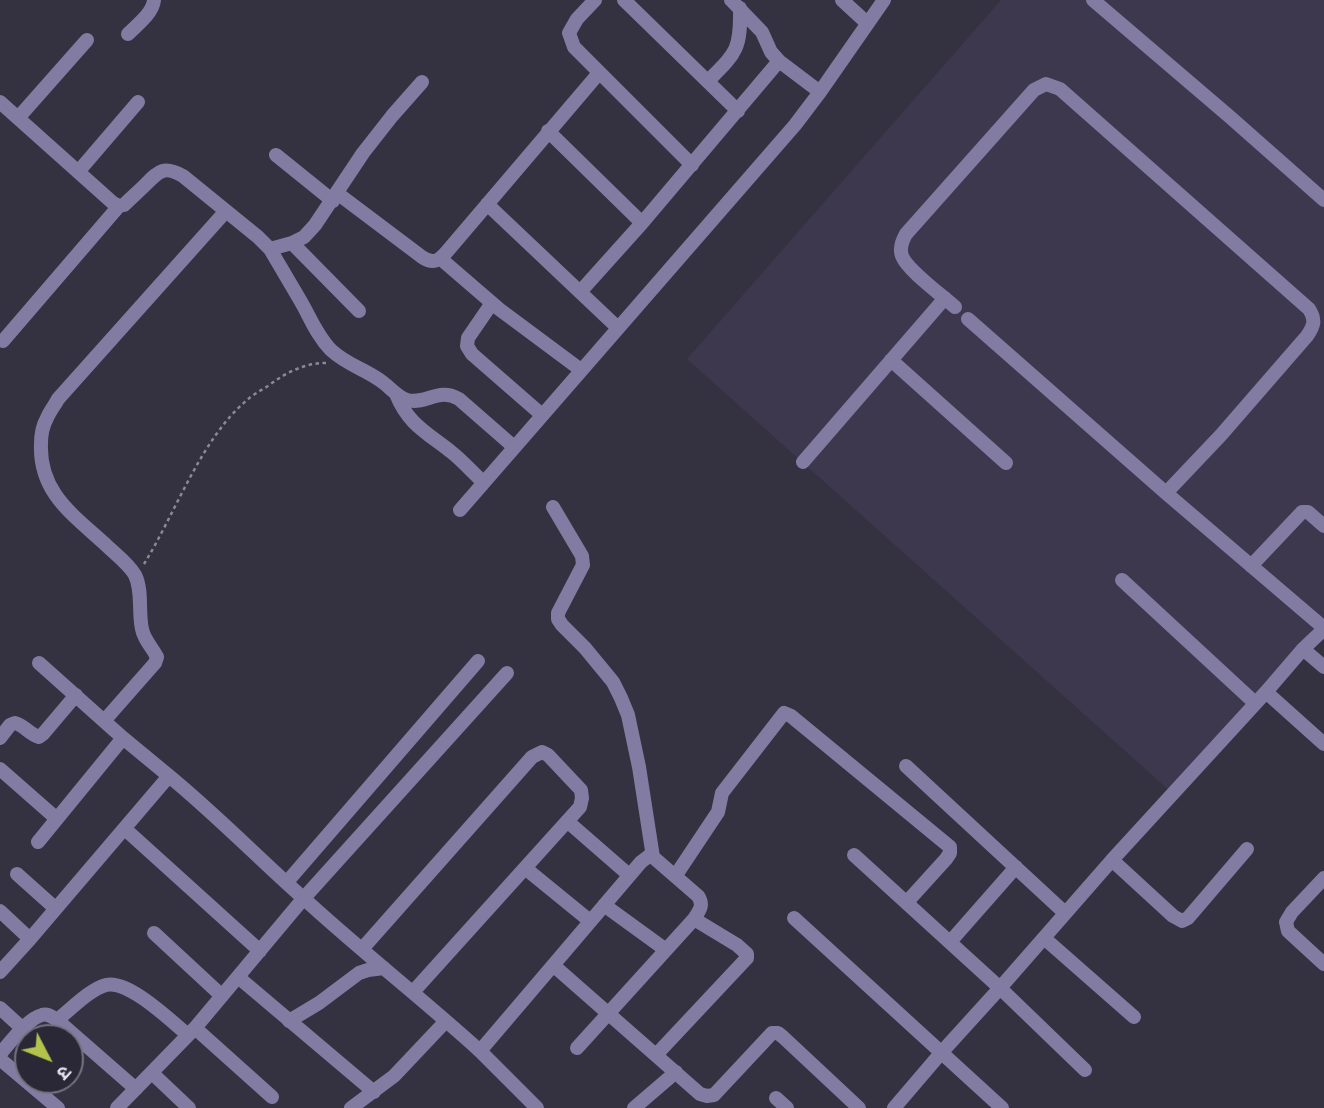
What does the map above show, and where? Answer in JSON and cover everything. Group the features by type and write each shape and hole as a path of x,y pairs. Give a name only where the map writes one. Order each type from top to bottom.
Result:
{"street":[{"path":"128,34 154,6 154,0"},
{"path":"595,0 569,33 574,47 692,164"},
{"path":"624,0 738,111"},
{"path":"842,0 867,23"},
{"path":"460,510 771,153 820,92 884,0"},
{"path":"1093,0 1324,200"},
{"path":"708,82 730,59 737,47 741,33 736,4"},
{"path":"736,4 762,32 771,52 779,61 820,92"},
{"path":"18,118 88,40"},
{"path":"580,292 779,61"},
{"path":"276,156 428,261 434,262 441,259 599,73"},
{"path":"270,249 304,237 315,225 363,153 422,82"},
{"path":"803,463 891,360 950,303 909,267 902,256 901,245 905,234 1034,90 1046,84 1060,89 1314,316 1314,326 1307,336 1166,494"},
{"path":"0,102 113,204 119,206"},
{"path":"78,172 138,102"},
{"path":"548,131 642,223"},
{"path":"3,341 119,206 124,205 158,172 175,171 270,249 319,335 330,349 347,363 381,380 396,394 408,400 421,401 451,394 514,447"},
{"path":"487,204 618,328"},
{"path":"104,721 155,663 157,657 144,637 141,626 135,576 56,496 40,459 41,437 46,419 58,400 226,211"},
{"path":"292,243 359,311"},
{"path":"441,259 492,303 581,369"},
{"path":"492,303 468,338 467,346 472,354 542,415"},
{"path":"894,1108 1112,860 1324,629 968,319"},
{"path":"891,360 1006,463"},
{"path":"396,394 401,408 409,418 483,482"},
{"path":"553,507 582,556 583,565 558,613 558,619 613,682 628,715 653,857"},
{"path":"1251,566 1302,512 1308,512 1324,526"},
{"path":"1122,580 1255,704"},
{"path":"1303,649 1324,667"},
{"path":"287,882 478,661"},
{"path":"40,663 123,738 204,804 303,899 480,1051 537,1108"},
{"path":"117,1108 192,1032 303,899 507,673"},
{"path":"1266,692 1324,744"},
{"path":"0,738 10,725 15,723 38,737 76,695"},
{"path":"676,875 718,812 722,793 784,713 950,847 946,859 906,902"},
{"path":"38,842 123,738"},
{"path":"362,949 537,754 542,752 548,755 580,790 580,807 413,992"},
{"path":"906,766 1065,913"},
{"path":"0,769 57,819"},
{"path":"0,972 169,776"},
{"path":"567,821 629,876"},
{"path":"125,829 260,951"},
{"path":"1112,860 1173,916 1182,921 1188,918 1247,849"},
{"path":"854,855 1086,1070"},
{"path":"480,1051 645,858 653,857 698,896 702,901 701,908 577,1048"},
{"path":"525,867 590,921"},
{"path":"950,942 1016,867"},
{"path":"17,874 55,908"},
{"path":"1324,878 1286,922 1288,931 1324,964"},
{"path":"604,905 666,950"},
{"path":"0,911 30,939"},
{"path":"794,918 1002,1108"},
{"path":"656,1055 747,958 747,954 737,945 694,919"},
{"path":"154,933 222,996"},
{"path":"1044,938 1134,1017"},
{"path":"553,965 700,1094 714,1095 765,1039 772,1033 778,1033 859,1108"},
{"path":"289,1021 319,1003 359,973 384,968"},
{"path":"239,977 374,1092"},
{"path":"57,1020 107,984 121,985 192,1032 272,1097"},
{"path":"0,1008 18,1024"},
{"path":"28,1024 43,1014 49,1015 136,1088"},
{"path":"351,1108 394,1076 446,1021"},
{"path":"14,1040 0,1056 58,1108"},
{"path":"634,1108 676,1072"},
{"path":"152,1073 189,1108"}],"path":[{"path":"135,576 159,538 209,445 245,402 298,368 317,363 347,363"}],"shaded area":[{"path":"1001,0 1324,0 1324,617 1171,792 687,359"}]}
